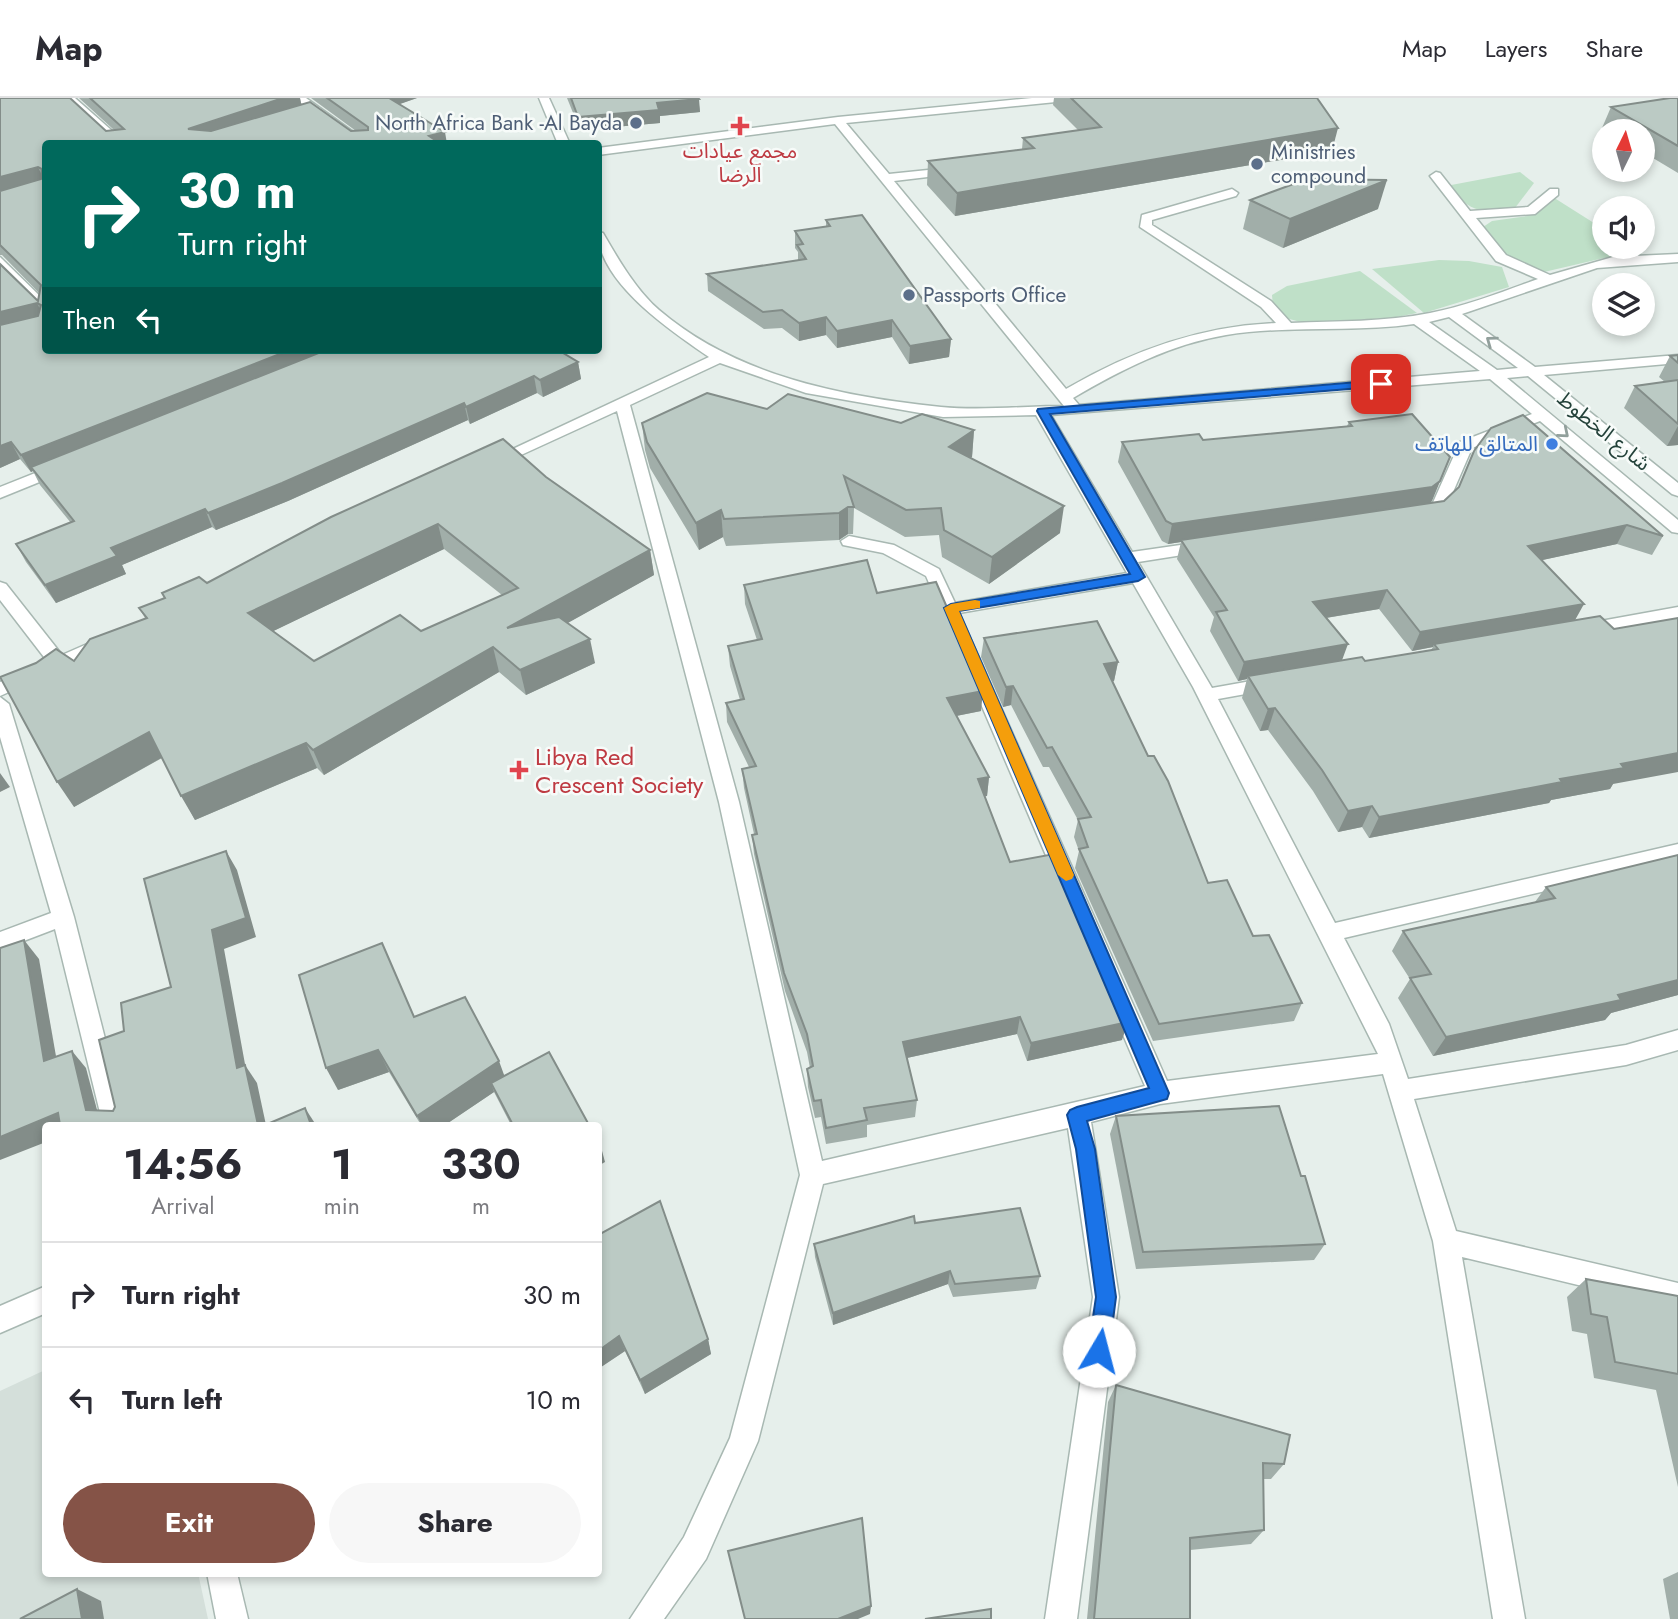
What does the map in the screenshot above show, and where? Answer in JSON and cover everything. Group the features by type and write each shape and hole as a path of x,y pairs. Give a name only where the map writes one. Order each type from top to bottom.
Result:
{"street":[{"path":"68,98 117,140"},
{"path":"299,98 359,140"},
{"path":"544,98 562,140"},
{"path":"602,151 838,120 1066,98"},
{"path":"304,114 317,110"},
{"path":"838,120 1075,410"},
{"path":"886,178 963,168"},
{"path":"1436,176 1501,258 1548,279"},
{"path":"1467,215 1531,211 1554,192"},
{"path":"1232,193 1146,218 1146,227 1266,304 1287,327"},
{"path":"602,253 653,312 719,358 806,388 943,412 1075,410 1678,359"},
{"path":"1064,397 1104,372 1170,344 1249,328 1416,319 1484,304 1548,279 1597,264 1678,258"},
{"path":"0,261 42,307"},
{"name":"شارع الخطوط","path":"1451,312 1531,370 1678,491"},
{"name":"شارع الخطوط","path":"1416,319 1493,374 1678,528"},
{"path":"472,472 719,358"},
{"path":"622,403 729,802 813,1175 744,1441 695,1548 646,1619"},
{"path":"1042,411 1206,695 1377,1024 1393,1062 1399,1091 1446,1241 1509,1619"},
{"path":"1402,518 1438,510 1465,445 1542,415"},
{"path":"0,492 77,462"},
{"path":"849,541 888,550 916,561 933,573 951,608 1160,1093"},
{"path":"951,608 1223,544"},
{"path":"0,588 59,664"},
{"path":"1570,632 1678,613"},
{"path":"0,690 121,635"},
{"path":"1206,695 1287,681"},
{"path":"0,704 63,917 114,1122"},
{"path":"1329,933 1678,852"},
{"path":"0,941 63,917"},
{"path":"1399,1091 1626,1055 1678,1040"},
{"path":"813,1175 1077,1115 1160,1093 1393,1062"},
{"path":"1061,1619 1106,1297 1085,1149 1077,1115"},
{"path":"1446,1241 1678,1296"},
{"path":"0,1320 42,1301"},
{"path":"223,1577 232,1619"}],"shaded area":[{"path":"42,1371 42,1577 199,1577 208,1619 0,1619 0,1391"}],"green space":[{"path":"1520,172 1534,183 1515,208 1477,209 1463,202 1446,186"},
{"path":"1547,199 1556,199 1592,222 1592,259 1600,259 1544,272 1530,270 1494,249 1483,227 1492,221 1528,216"},
{"path":"1439,260 1469,261 1502,267 1509,287 1424,313 1372,269"},
{"path":"1360,271 1417,313 1376,321 1312,325 1278,316 1273,307 1272,295 1287,286"}],"building":[{"path":"0,98 70,98 106,131 124,129 90,98 283,98 188,129 211,131 310,102 351,131 368,130 368,127 327,98 389,98 445,132 429,136 435,140 42,140 42,169 38,167 0,177"},
{"path":"571,98 699,99 657,103 659,110 578,117"},
{"path":"1071,98 1317,98 1338,128 957,193 928,161 1034,148 1023,138 1101,127"},
{"path":"1678,98 1678,146 1656,133 1656,119 1632,119 1611,107"},
{"path":"42,169 42,354 280,354 21,455 11,442 0,446 0,325 38,316 41,305 37,303 0,312 0,264 38,301 41,285 0,245 0,191 41,179"},
{"path":"1307,179 1387,180 1290,219 1250,200"},
{"path":"862,215 951,339 910,346 892,320 837,331 826,317 799,323 782,310 763,312 707,274 806,259 797,245 803,244 795,231 830,226 826,220"},
{"path":"316,354 565,354 578,362 540,380 534,376 466,407 464,403 282,483 208,513 205,509 111,548 117,556 45,585 16,544 74,521 31,467"},
{"path":"1678,355 1678,363 1670,356"},
{"path":"1678,380 1678,424 1635,386"},
{"path":"707,393 767,409 788,394 901,423 922,414 974,430 949,447 1064,506 992,557 944,530 941,508 906,510 844,476 854,507 848,507 839,513 724,519 721,510 696,523 647,442 642,423"},
{"path":"1412,414 1450,457 1440,481 1432,487 1172,524 1166,521 1122,442 1199,434 1203,440 1352,426 1349,422"},
{"path":"1523,415 1663,536 1627,525 1528,546 1584,604 1420,632 1387,590 1313,602 1348,644 1244,662 1216,612 1227,610 1181,540 1444,501 1459,487 1474,451 1491,428"},
{"path":"503,439 546,477 650,550 507,628 559,617 590,639 520,670 493,647 313,750 306,743 181,796 149,732 57,782 0,677 36,663 56,649 74,661 90,639 147,618 139,608 165,598 162,593 199,577 207,583 331,517","holes":["438,524 518,588 421,631 400,615 314,661 248,613"]},
{"path":"867,560 877,593 936,582 983,691 947,698 989,777 978,779 1010,862 1054,854 1128,1022 1031,1043 1020,1017 903,1042 917,1100 864,1108 867,1120 826,1128 821,1100 814,1101 807,1069 813,1066 807,1034 784,973 752,835 757,834 742,769 756,766 726,703 744,699 728,646 762,639 744,585"},
{"path":"1600,616 1614,629 1678,618 1678,753 1621,764 1624,768 1560,779 1562,782 1379,817 1372,806 1348,811 1322,770 1275,708 1268,709 1248,676 1362,657 1365,661 1438,649 1434,644"},
{"path":"1097,621 1118,662 1104,664 1148,756 1154,756 1168,781 1208,883 1227,880 1253,936 1269,935 1302,1003 1159,1024 1079,849 1088,847 1078,819 1091,817 1052,747 1047,748 1013,686 1006,687 984,638"},
{"path":"226,851 246,918 212,930 237,1068 245,1065 257,1122 60,1122 58,1113 0,1137 0,948 24,940 44,1061 72,1051 86,1110 113,1111 115,1107 99,1040 124,1031 121,1003 171,987 144,879"},
{"path":"1678,855 1678,980 1618,995 1621,1000 1446,1037 1410,978 1431,974 1403,931 1555,898 1546,887"},
{"path":"382,943 414,1017 465,997 499,1061 417,1116 378,1050 326,1068 299,975"},
{"path":"549,1052 587,1122 511,1122 491,1083"},
{"path":"1279,1106 1301,1176 1305,1176 1325,1244 1143,1252 1116,1116"},
{"path":"305,1108 310,1122 272,1122"},
{"path":"660,1201 708,1339 640,1380 619,1336 602,1348 602,1233"},
{"path":"1020,1208 1040,1276 955,1284 950,1271 833,1313 814,1244 914,1216 915,1223"},
{"path":"1586,1279 1678,1296 1678,1374 1615,1362 1607,1317 1591,1314"},
{"path":"1116,1385 1290,1435 1284,1464 1263,1463 1264,1530 1190,1538 1190,1619 1094,1619"},
{"path":"862,1518 871,1606 838,1619 745,1619 728,1551"},
{"path":"77,1589 82,1619 20,1619"},
{"path":"991,1609 991,1619 925,1619"}],"slow traffic":[{"path":"975,604 951,608 1066,875"}],"place":[{"name":"North Africa Bank -Al Bayda","path":"636,123"},
{"name":"مجمع عيادات الرضا","path":"740,126"},
{"name":"Ministries compound","path":"1257,164"},
{"name":"Passports Office","path":"909,295"},
{"name":"المتالق للهاتف","path":"1552,444"},
{"name":"Libya Red Crescent Society","path":"519,770"}],"route":[{"path":"1099,1351 1106,1297 1085,1149 1077,1115 1160,1093 951,608 1138,577 1042,411 1381,384"}]}
